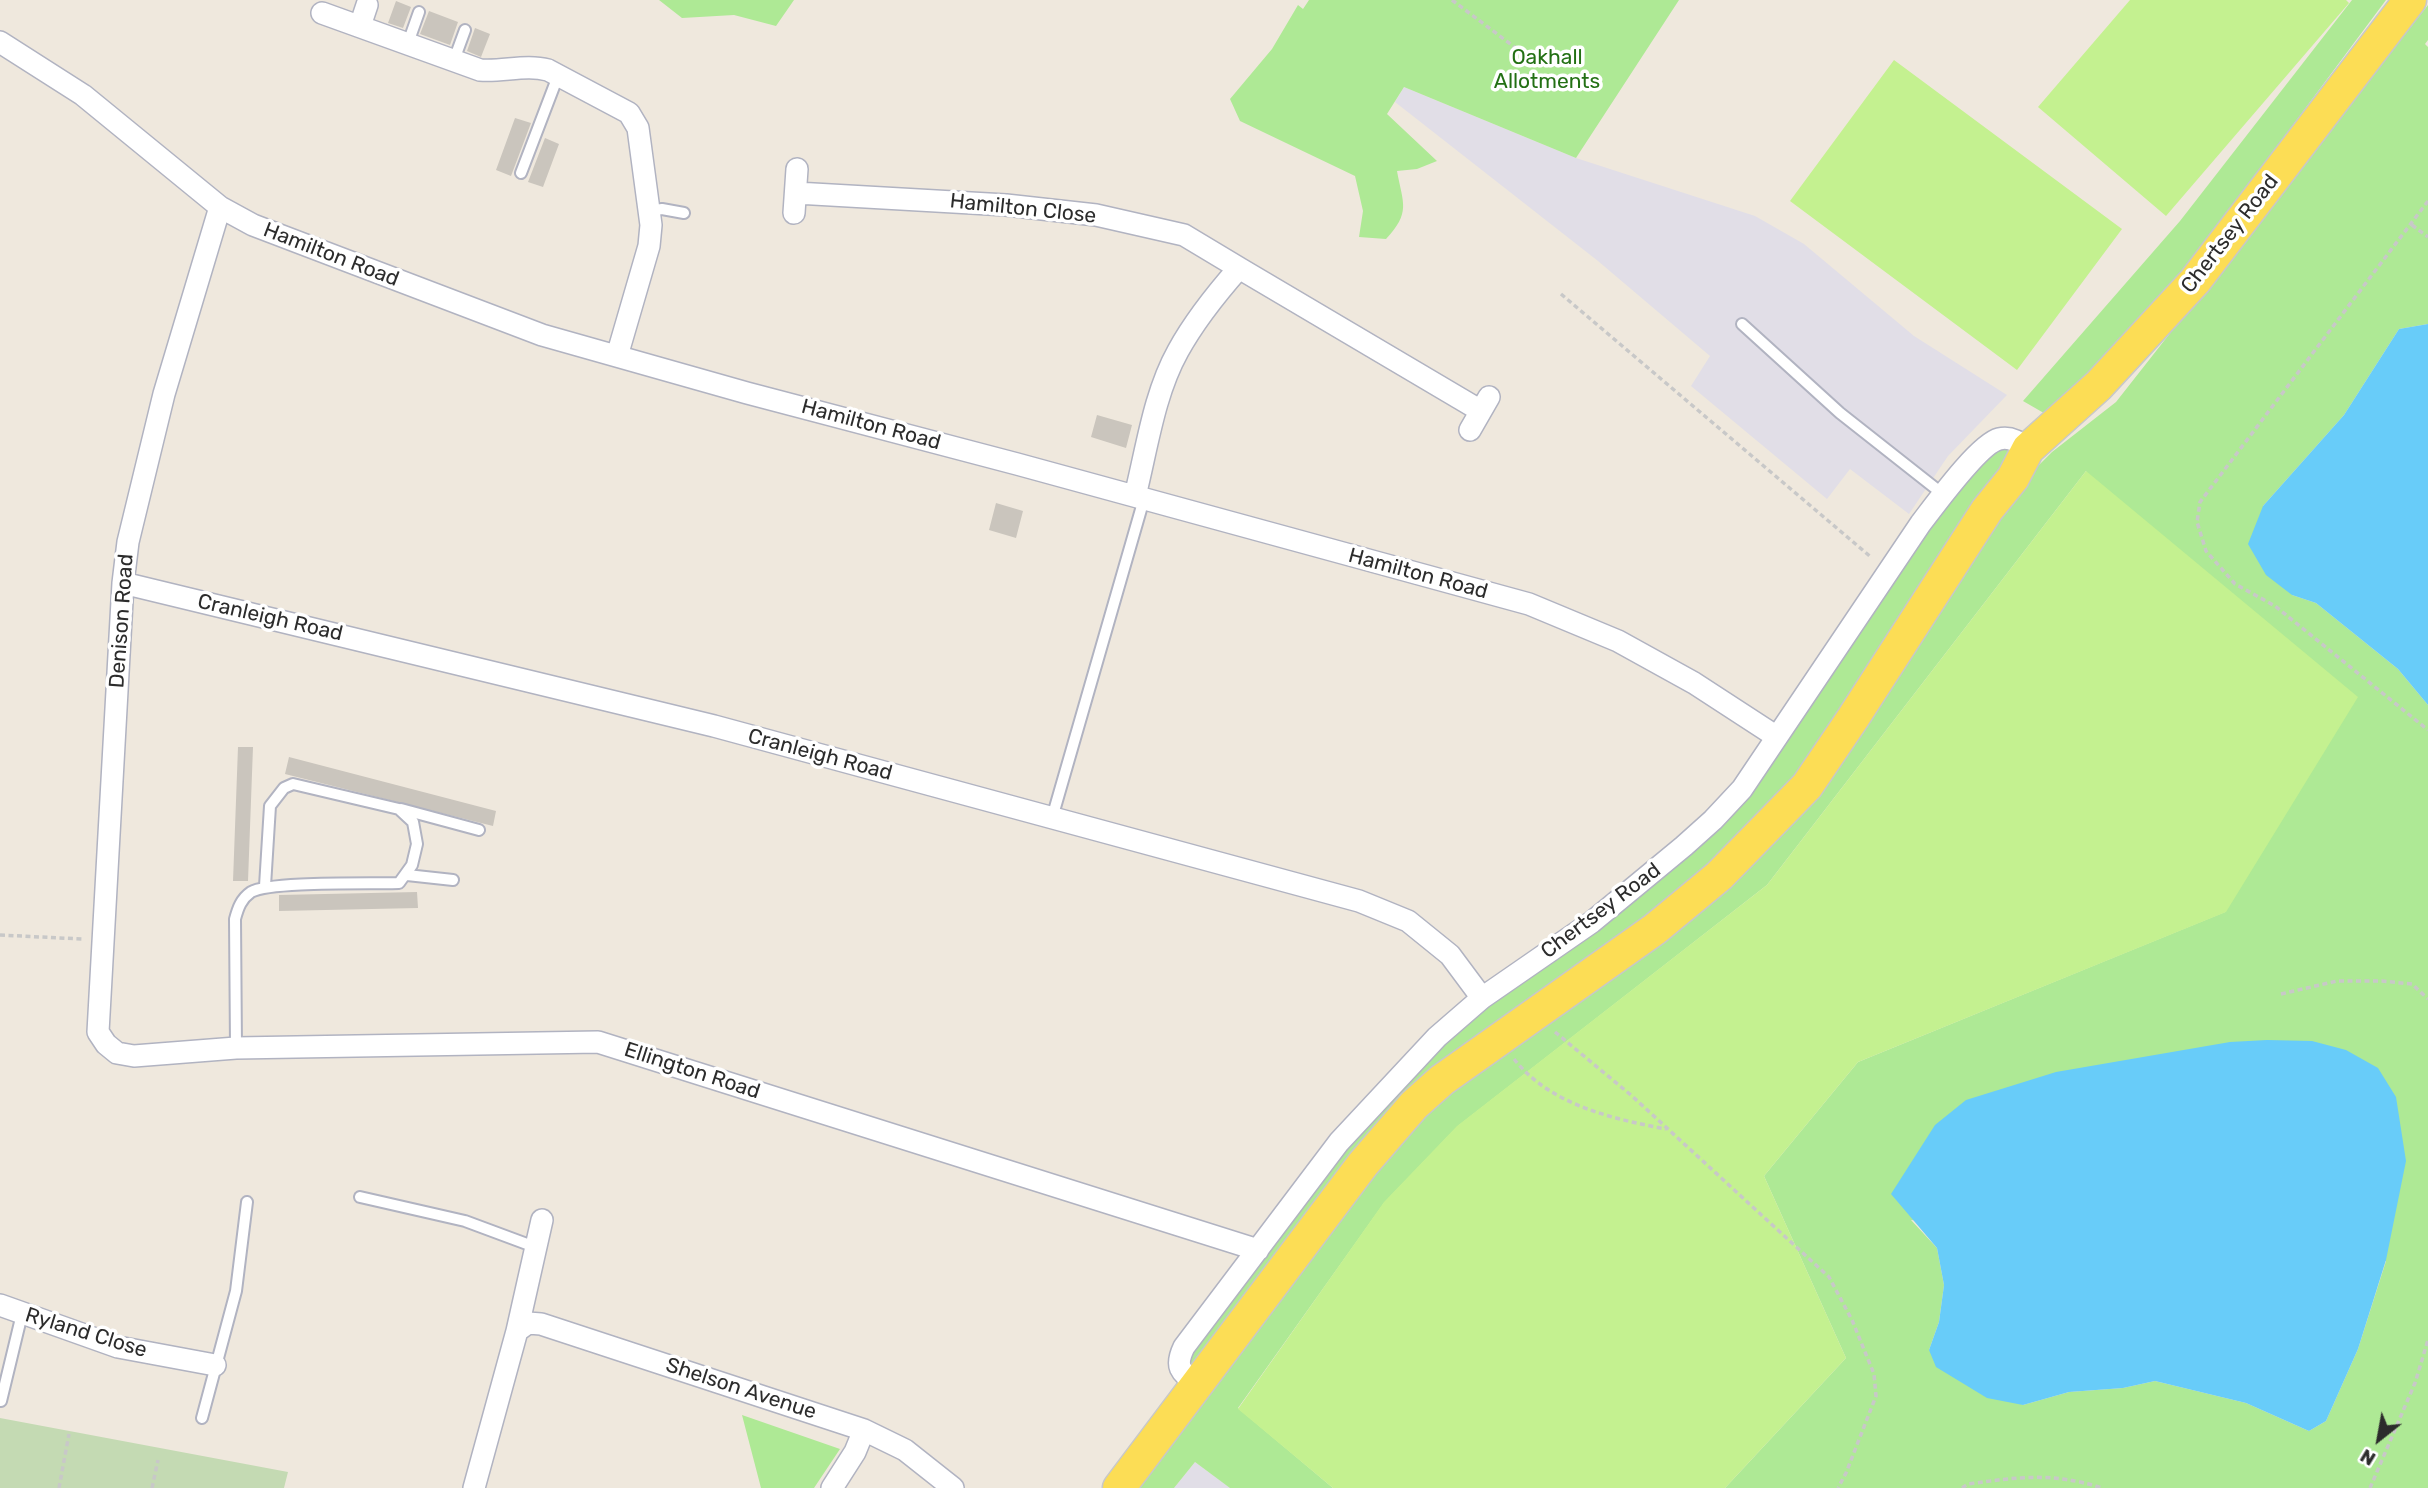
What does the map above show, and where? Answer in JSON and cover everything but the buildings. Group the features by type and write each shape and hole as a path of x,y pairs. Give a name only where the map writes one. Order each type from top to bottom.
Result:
{"main road":[{"name":"Chertsey Road","path":"1119,1488 1333,1202 1414,1105 1442,1080 1656,929 1751,844 1807,786 1987,510 2013,478 2028,449 2098,386 2194,281 2400,4"}],"street":[{"path":"360,26 367,5"},
{"path":"322,13 480,69 499,71 535,67 629,113 638,128 651,225 649,246 617,356"},
{"name":"Hamilton Road","path":"0,42 83,94 220,207 253,225 542,335 1529,604 1618,641 1694,683 1777,737"},
{"name":"Hamilton Close","path":"797,169 795,203 1006,205 1096,215 1184,234 1480,413"},
{"name":"Denison Road","path":"106,1044 98,1032 123,583 128,542 164,394 220,207"},
{"path":"1139,498 1163,385 1177,352 1199,316 1240,268"},
{"name":"Chertsey Road","path":"1198,1385 1181,1370 1178,1360 1184,1346 1339,1142 1437,1037 1482,998 1592,922 1713,820 1742,789 1921,523 1987,444 2009,438 2028,449"},
{"name":"Cranleigh Road","path":"123,583 714,726 1359,901 1408,921 1450,955 1482,998"},
{"name":"Ellington Road","path":"106,1044 117,1053 134,1056 236,1048 598,1042 1258,1250"},
{"path":"474,1488 517,1331 542,1220"},
{"name":"Ryland Close","path":"0,1305 118,1347 215,1365"},
{"name":"Shelson Avenue","path":"517,1331 528,1323 541,1324 864,1430 905,1450 953,1488"},
{"path":"832,1488 855,1452 864,1430"}],"lane":[{"path":"408,43 419,12"},
{"path":"454,60 465,30"},
{"path":"521,173 558,76"},
{"path":"649,211 662,209 684,213"},
{"path":"1742,324 1840,413 1944,495"},
{"path":"1052,817 1139,498"},
{"path":"265,886 270,806 284,788 293,784 479,830"},
{"path":"236,1048 235,919 244,899 265,886 399,883 407,875 417,844 413,822 399,809"},
{"path":"407,875 453,880"},
{"path":"360,1196 465,1222 535,1247"},
{"path":"202,1418 236,1291 247,1202"},
{"path":"1,1401 22,1314"}],"path":[{"path":"1452,0 1525,55"},
{"path":"2428,201 2200,502 2197,522 2206,551 2235,584 2276,606 2428,730"},
{"path":"2412,225 2428,237"},
{"path":"1561,294 1888,572"},
{"path":"0,935 104,940"},
{"path":"2281,995 2337,981 2382,981 2412,984 2428,999"},
{"path":"1535,1014 1668,1129 1829,1277 1852,1320 1874,1374 1877,1396 1838,1488"},
{"path":"1500,1040 1519,1065 1541,1083 1574,1103 1597,1114 1668,1129"},
{"path":"2370,1488 2415,1383 2428,1340"},
{"path":"59,1488 69,1434"},
{"path":"152,1488 158,1460"},
{"path":"1962,1488 1968,1484 2019,1477 2071,1478 2102,1488"}],"shaded area":[{"path":"1404,87 1576,158 1755,216 1804,244 1914,336 2007,395 1948,456 1909,514 1850,469 1827,499 1691,386 1710,356 1598,261 1395,102"},
{"path":"1195,1462 1231,1488 1174,1488"}],"green space":[{"path":"659,0 794,0 776,26 734,15 682,18"},
{"name":"Oakhall Allotments","path":"1309,0 1679,0 1576,158 1404,87 1387,114 1437,161 1417,169 1397,171 1403,200 1402,214 1386,239 1359,237 1363,211 1355,176 1240,121 1230,99 1272,49 1298,5 1303,9"},
{"path":"2130,0 2346,0 2349,3 2166,216 2038,107"},
{"path":"2352,0 2386,0 2068,427 2023,401 2180,221"},
{"path":"2428,5 2428,40 2425,44 2428,47 2428,324 2399,329 2344,415 2263,506 2292,595 2316,603 2398,669 2428,705 2428,1488 1725,1488 1846,1358 1764,1176 1858,1062 2225,912 2086,471 1767,885 1458,1126 1384,1203 1238,1408 1333,1488 1230,1488 1195,1462 1174,1488 1130,1488 1421,1112 1705,898 2013,491 2052,452 2116,402","holes":["1911,1220 2386,1261 2358,1349 2326,1421 2309,1431 2246,1403 2155,1381 2123,1388 2069,1392 2023,1405 1929,1350 1939,1322 1944,1285 1937,1248"]},
{"path":"1894,60 2122,229 2017,370 1790,201"},
{"path":"2020,443 1751,844 1442,1080 1190,1379 1184,1347 1437,1037 1713,820 1987,444"},
{"path":"2086,471 2358,697 2226,912 1858,1062 1764,1176 1846,1358 1725,1488 1333,1488 1238,1409 1384,1202 1457,1126 1767,885"},
{"path":"742,1415 840,1449 814,1488 761,1488"},
{"path":"0,1418 288,1472 284,1488 0,1488"}],"water":[{"path":"2428,324 2428,705 2398,669 2316,603 2292,595 2266,575 2248,544 2263,506 2344,415 2399,329"},
{"path":"2312,1041 2346,1050 2378,1068 2396,1097 2406,1161 2386,1260 2358,1349 2326,1421 2309,1431 2246,1403 2155,1381 2123,1388 2069,1392 2023,1405 1987,1398 1936,1367 1929,1350 1939,1322 1944,1285 1937,1248 1891,1194 1935,1125 1966,1100 2056,1072 2230,1042"}]}
